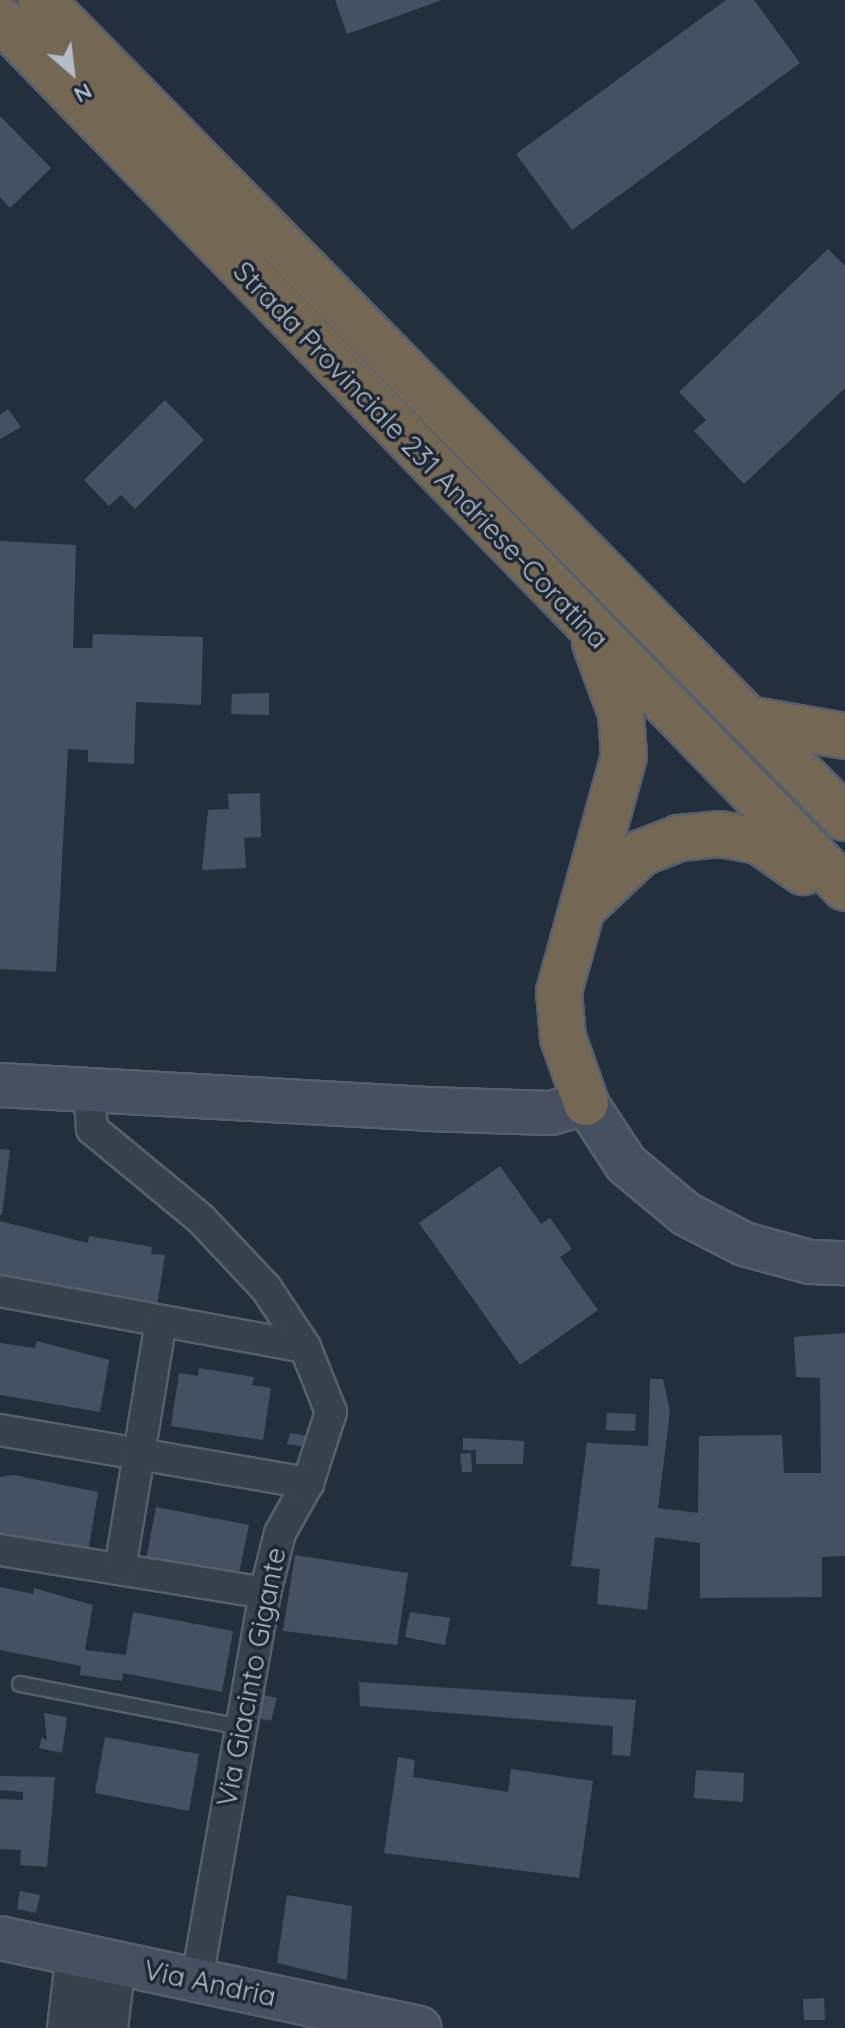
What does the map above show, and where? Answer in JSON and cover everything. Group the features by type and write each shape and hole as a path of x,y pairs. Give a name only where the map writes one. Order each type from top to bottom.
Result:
{"highway":[{"name":"Strada Provinciale 231 Andriese-Coratina","path":"41,0 845,818"},
{"name":"Strada Provinciale 231 Andriese-Coratina","path":"0,19 589,629 845,888"},
{"path":"586,1103 563,1038 559,992 565,948 583,910 624,756 621,713 589,629"},
{"path":"747,719 845,736"},
{"path":"583,910 608,877 641,853 719,834 759,841 845,913"}],"street":[{"path":"0,1085 89,1093 551,1113 586,1103 626,1164 686,1214 744,1244 810,1262 845,1263"},
{"name":"Via Giacinto Gigante","path":"89,1093 92,1129 200,1218 266,1288 305,1347 331,1412 308,1483 280,1533 265,1593 237,1726 197,1980"},
{"path":"0,1291 305,1347"},
{"path":"120,1569 161,1321"},
{"path":"0,1430 308,1483"},
{"path":"0,1550 265,1593"},
{"name":"Via Andria","path":"0,1938 419,2028"},
{"path":"63,2028 97,1958"},
{"path":"88,2028 97,1958"},
{"path":"97,1958 112,2028"}],"lane":[{"path":"20,1684 237,1726"}],"building":[{"path":"335,0 442,0 347,34"},
{"path":"726,0 754,0 800,63 572,230 516,154"},
{"path":"0,116 51,168 10,208 0,197"},
{"path":"828,249 845,266 845,388 744,484 694,431 706,420 679,392"},
{"path":"165,400 204,440 135,509 121,495 109,506 84,480"},
{"path":"8,409 21,427 0,439 0,415"},
{"path":"0,541 76,545 73,648 92,648 93,634 203,637 201,705 136,702 134,764 88,762 88,750 68,749 56,972 0,969"},
{"path":"269,693 269,715 231,714 232,694"},
{"path":"260,793 261,837 244,838 246,868 202,870 208,810 229,809 228,794"},
{"path":"0,1149 10,1150 2,1215 0,1215"},
{"path":"500,1166 541,1224 550,1218 572,1249 560,1257 598,1310 520,1365 419,1223"},
{"path":"0,1221 88,1243 89,1236 152,1247 151,1254 165,1255 157,1306 0,1280"},
{"path":"845,1333 845,1556 822,1557 822,1597 700,1598 700,1543 655,1537 647,1610 597,1604 600,1569 571,1566 587,1443 648,1446 650,1379 663,1379 670,1411 658,1508 698,1513 699,1436 782,1435 784,1473 821,1473 820,1378 796,1377 794,1337"},
{"path":"37,1341 109,1360 100,1412 0,1395 0,1343 35,1348"},
{"path":"199,1368 254,1377 252,1385 271,1388 263,1440 171,1426 179,1373 198,1376"},
{"path":"607,1413 636,1414 635,1431 606,1430"},
{"path":"290,1433 307,1436 306,1447 287,1444"},
{"path":"463,1438 524,1441 523,1464 476,1464 476,1450 463,1450"},
{"path":"471,1453 472,1472 462,1472 460,1454"},
{"path":"14,1475 98,1492 88,1553 0,1535 0,1477"},
{"path":"156,1507 249,1525 238,1578 146,1560"},
{"path":"295,1555 408,1573 397,1645 283,1631"},
{"path":"0,1587 33,1594 34,1588 93,1605 85,1650 126,1655 133,1612 233,1631 222,1692 123,1673 122,1681 80,1675 81,1666 0,1650"},
{"path":"410,1612 450,1618 445,1645 405,1637"},
{"path":"359,1682 636,1700 630,1756 612,1755 613,1726 360,1706"},
{"path":"264,1695 277,1698 271,1721 259,1718"},
{"path":"44,1713 67,1717 62,1753 39,1748 42,1737 47,1741"},
{"path":"105,1737 199,1754 189,1811 95,1793"},
{"path":"398,1757 415,1760 413,1777 508,1792 511,1769 593,1781 579,1878 384,1853"},
{"path":"696,1770 744,1773 743,1802 694,1798"},
{"path":"0,1776 55,1777 47,1867 20,1865 21,1850 0,1849 0,1799 23,1800 23,1792 0,1790"},
{"path":"20,1891 40,1895 36,1913 17,1909"},
{"path":"287,1895 352,1906 347,1980 277,1963"},
{"path":"824,1998 825,2020 804,2020 803,1999"}]}
